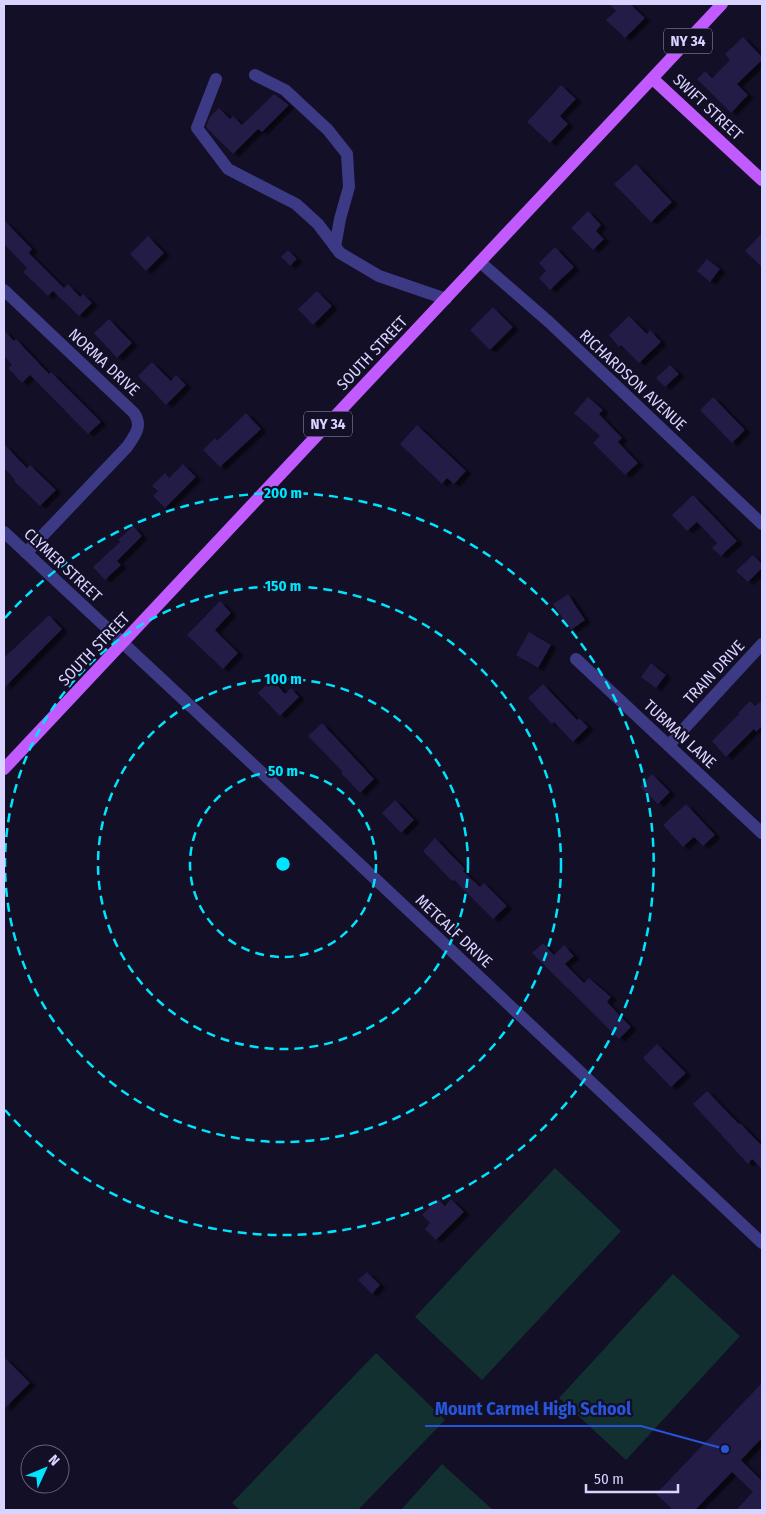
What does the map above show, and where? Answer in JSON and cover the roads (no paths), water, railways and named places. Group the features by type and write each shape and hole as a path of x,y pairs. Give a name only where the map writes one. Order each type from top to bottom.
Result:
{"main road":[{"name":"SOUTH STREET","path":"4,769 722,4"},
{"name":"SWIFT STREET","path":"653,79 762,180"}],"street":[{"path":"254,75 285,90 328,130 347,154 349,187 340,219 336,247"},
{"path":"216,79 197,128 228,169 296,204 318,224 340,253 378,276 446,298"},
{"name":"RICHARDSON AVENUE","path":"480,262 549,322 762,524"},
{"name":"NORMA DRIVE","path":"4,290 134,413 139,425 136,434 127,447 26,553"},
{"name":"CLYMER STREET","path":"4,532 122,643"},
{"name":"METCALF DRIVE","path":"122,643 320,826 762,1243"},
{"name":"TRAIN DRIVE","path":"669,745 762,644"},
{"name":"TUBMAN LANE","path":"576,659 762,833"}],"place":[{"name":"Mount Carmel High School","path":"725,1449"}]}
